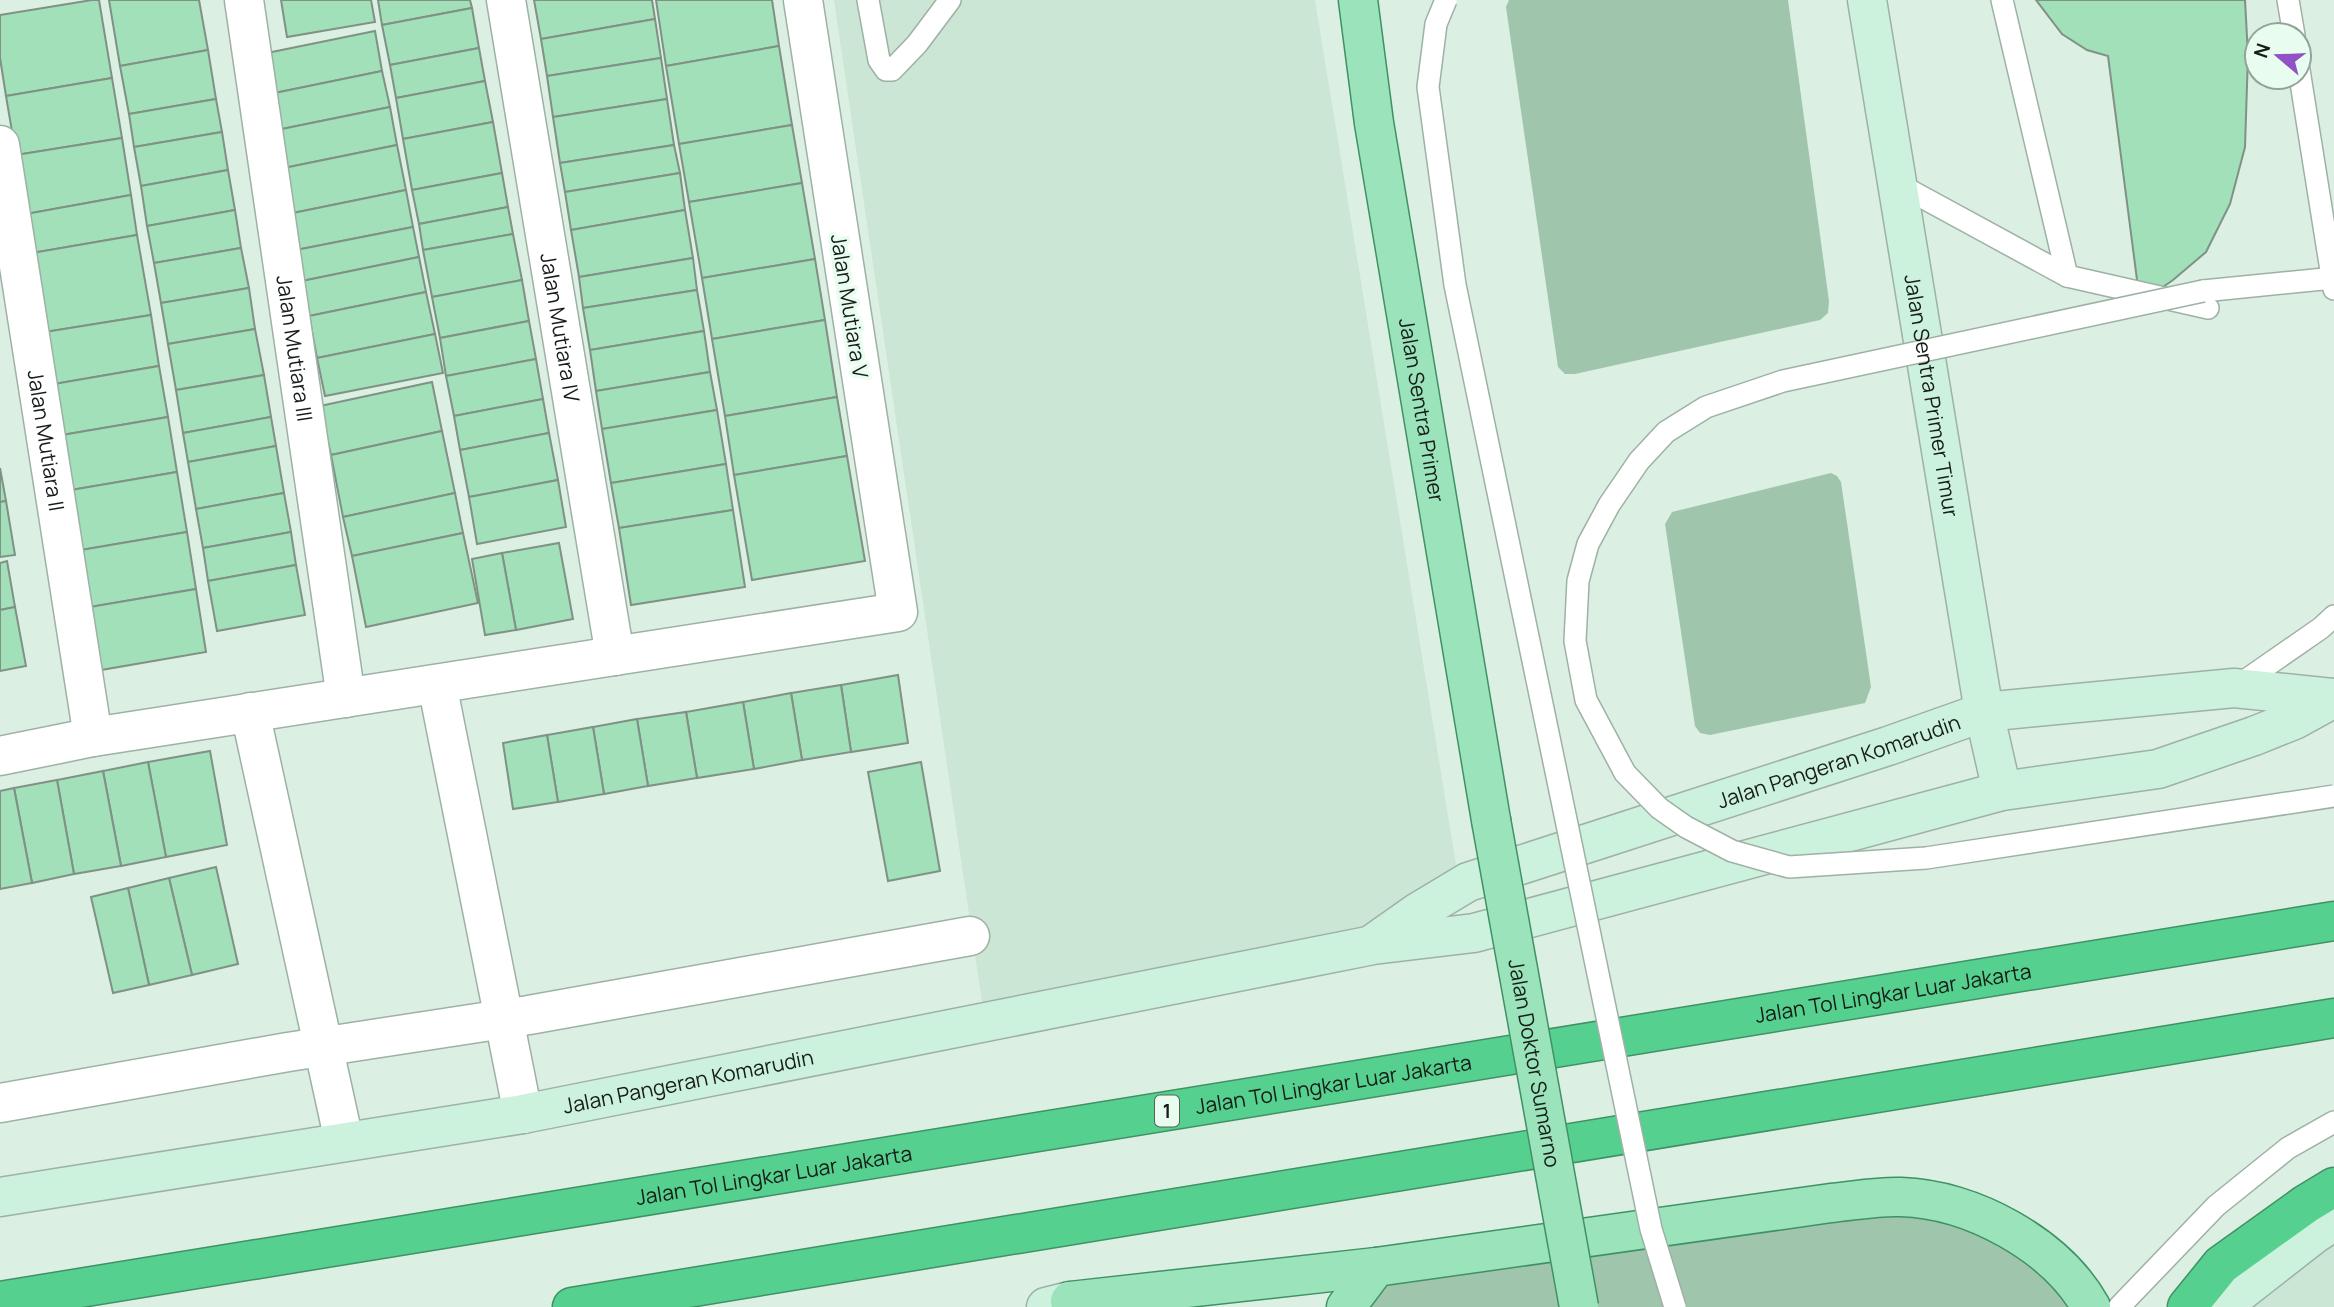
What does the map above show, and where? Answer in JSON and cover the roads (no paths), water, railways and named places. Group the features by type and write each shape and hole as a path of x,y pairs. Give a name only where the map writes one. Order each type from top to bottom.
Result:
{"highway":[{"name":"Jalan Tol Lingkar Luar Jakarta","path":"0,1301 2334,921"},
{"path":"572,1307 2334,1018"},
{"path":"2187,1307 2221,1265 2334,1187"}],"main road":[{"name":"Jalan Sentra Primer","path":"1358,0 1374,123 1490,820"},
{"name":"Jalan Doktor Sumarno","path":"1490,820 1579,1307"},
{"path":"1065,1305 1376,1268 1831,1203 1901,1197 1964,1209 2005,1226 2042,1251 2083,1293 2091,1307"},
{"path":"1346,1307 1376,1268"}],"street":[{"name":"Jalan Mutiara III","path":"244,0 346,698"},
{"name":"Jalan Mutiara IV","path":"506,0 615,656"},
{"name":"Jalan Mutiara V","path":"615,656 898,612 803,0"},
{"name":"Jalan Sentra Primer Timur","path":"1867,0 1984,712 2002,791"},
{"name":"Jalan Mutiara II","path":"0,145 93,737"},
{"path":"0,756 93,737 615,656"},
{"path":"437,684 523,1114"},
{"name":"Jalan Pangeran Komarudin","path":"1373,945 1418,912 1468,882 1984,712 2234,688 2334,698"},
{"name":"Jalan Pangeran Komarudin","path":"0,1197 523,1114 1373,945 1474,933 2002,791 2158,769 2294,720 2334,698"},
{"path":"250,712 344,1141"},
{"path":"0,1102 505,1019 970,936"},
{"path":"2221,1307 2334,1221"}],"lane":[{"path":"869,0 878,60 882,67 892,69 917,44 950,0"},
{"path":"1446,0 1436,24 1428,87 1455,285 1651,1229 1675,1307"},
{"path":"2002,0 2067,276"},
{"path":"2288,0 2292,21"},
{"path":"2302,91 2333,282 2206,299 1783,380 1706,407 1666,432 1639,461 1609,505 1588,544 1578,581 1575,641 1586,700 1625,773 1659,808 1686,827 1732,851 1789,867 1926,858 2334,796"},
{"path":"1898,184 2067,276 2206,299"},
{"path":"2234,688 2321,628 2334,615"},
{"path":"2119,1307 2216,1206 2288,1148 2334,1122"}]}
